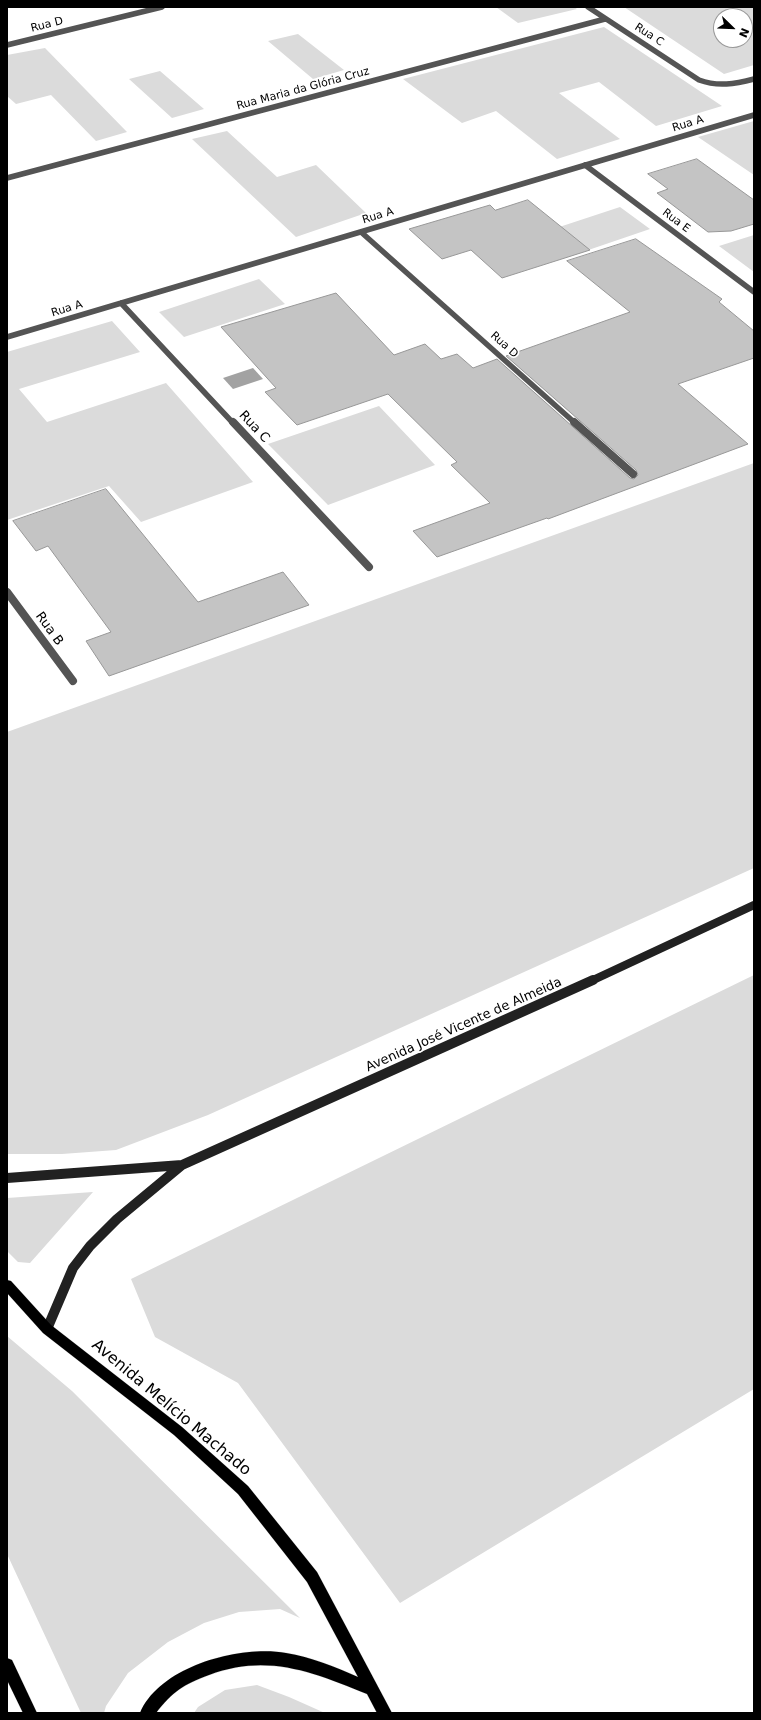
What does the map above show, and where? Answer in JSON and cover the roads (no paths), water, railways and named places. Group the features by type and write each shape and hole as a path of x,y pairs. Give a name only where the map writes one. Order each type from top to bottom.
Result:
{"main road":[{"name":"Avenida Melício Machado","path":"7,1285 47,1329 178,1431 243,1490 312,1577 386,1713"},
{"path":"147,1713 176,1682 217,1664 241,1659 273,1657 307,1664 372,1689"},
{"path":"7,1665 30,1713"}],"street":[{"name":"Rua D","path":"7,45 162,7"},
{"name":"Rua C","path":"588,7 699,80 712,85 723,86 754,79"},
{"name":"Rua Maria da Glória Cruz","path":"7,178 605,19"},
{"name":"Rua A","path":"7,337 754,115"},
{"name":"Rua E","path":"585,165 754,292"},
{"name":"Rua D","path":"361,232 633,474"},
{"name":"Rua C","path":"121,303 369,567"},
{"name":"Rua B","path":"7,592 73,681"},
{"name":"Avenida José Vicente de Almeida","path":"182,1165 564,994 754,905"},
{"path":"7,1178 182,1165"},
{"path":"47,1329 73,1268 90,1246 117,1219 182,1165"}]}
